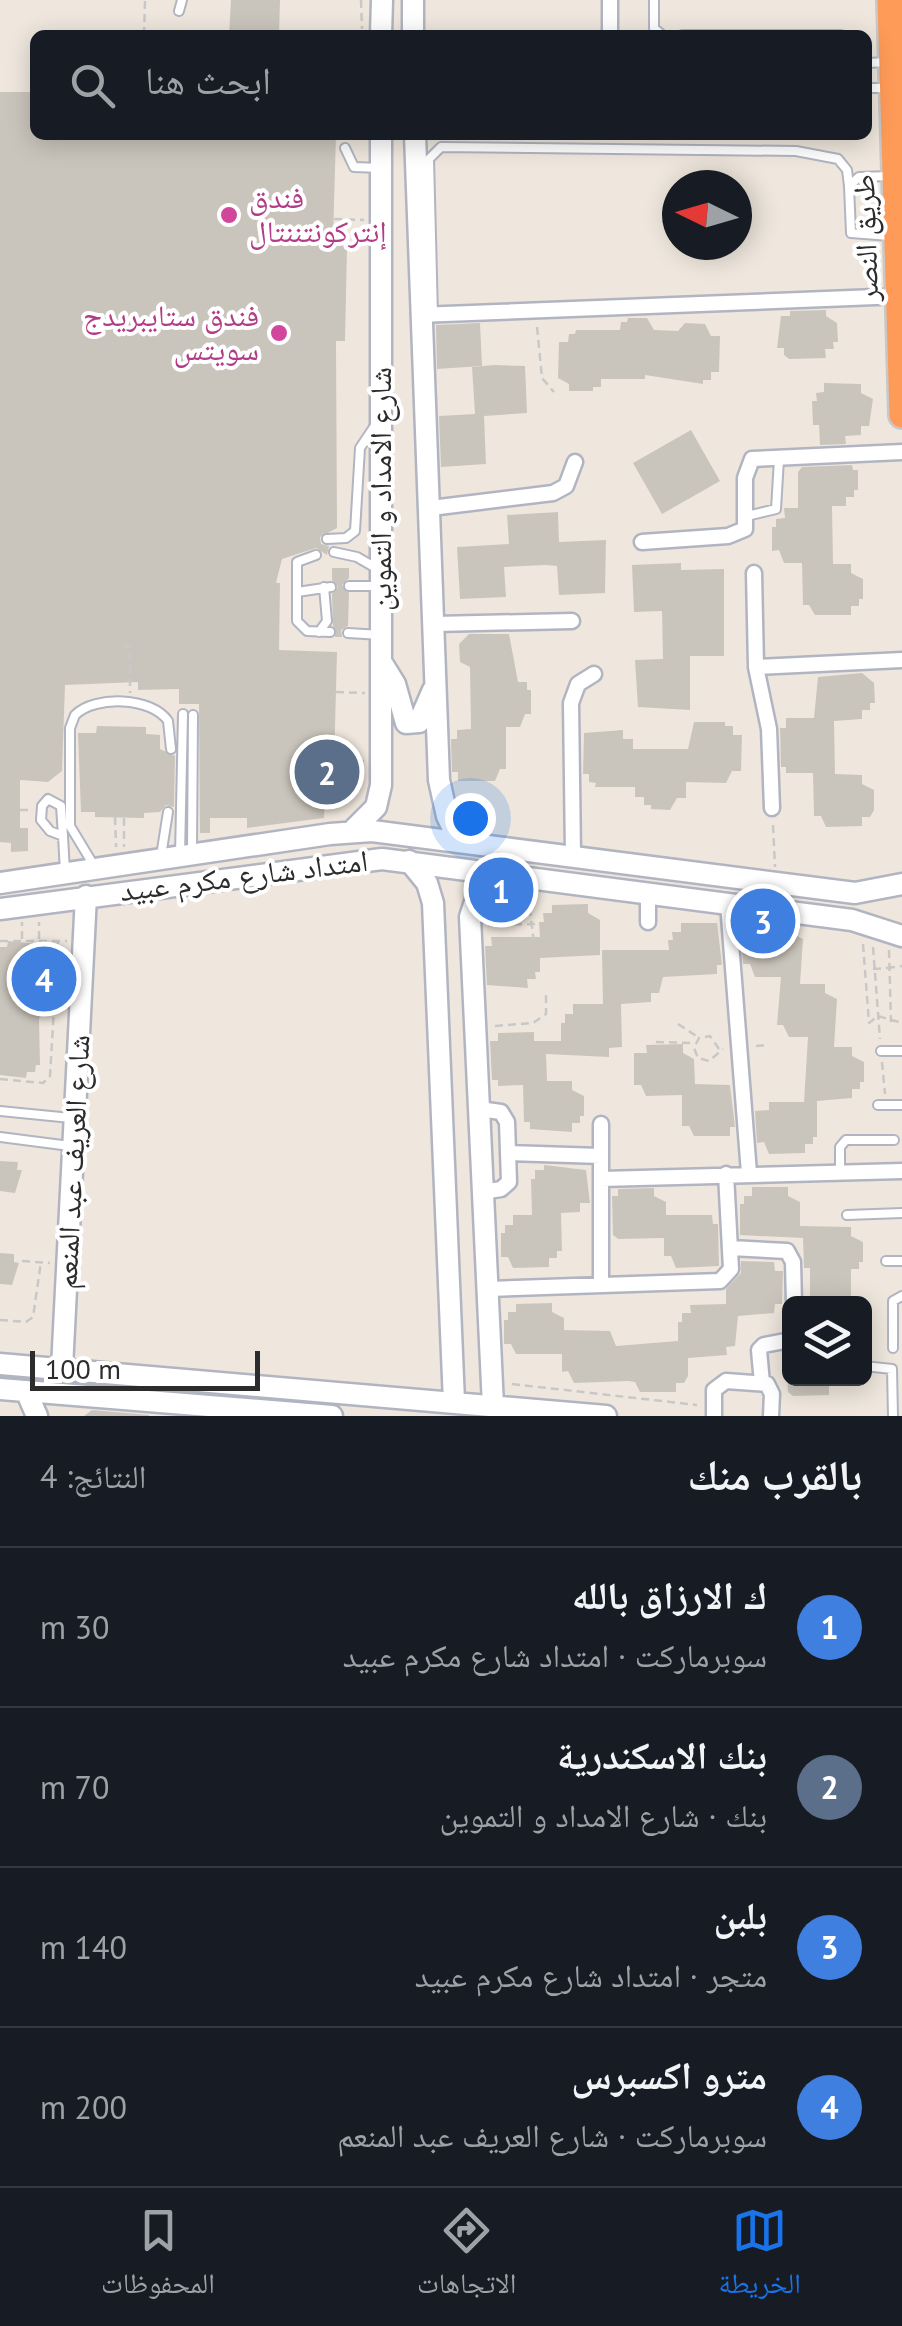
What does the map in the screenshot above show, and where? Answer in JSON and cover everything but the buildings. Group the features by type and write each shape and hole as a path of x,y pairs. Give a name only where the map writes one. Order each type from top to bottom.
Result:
{"highway":[{"name":"طريق النصر","path":"894,4 884,71 898,176 902,415"}],"street":[{"path":"610,0 610,30"},
{"path":"377,1 380,30"},
{"path":"412,1 413,30"},
{"name":"شارع الامداد و التموين","path":"351,832 376,808 381,762 380,140"},
{"name":"شارع الامداد و التموين","path":"415,140 426,315 439,780 447,816 458,839"},
{"path":"426,315 901,296"},
{"path":"642,542 728,536 745,529 746,466 752,459 779,454 902,452"},
{"path":"431,508 553,493 566,486 575,462"},
{"path":"754,573 756,667 768,728 772,808"},
{"path":"436,624 572,621"},
{"path":"756,667 902,660"},
{"path":"381,661 395,684 406,723 419,722 437,680"},
{"path":"573,855 571,703 578,684 594,674"},
{"name":"امتداد شارع مكرم عبيد","path":"0,883 351,832 458,839 776,883 877,891 902,884"},
{"name":"امتداد شارع مكرم عبيد","path":"0,909 334,862 409,862 881,928"},
{"path":"409,862 430,893 436,964 454,1402"},
{"path":"493,1406 471,926 474,900 495,875"},
{"path":"877,891 884,912 881,928"},
{"path":"648,895 648,922"},
{"name":"شارع العريف عبد المنعم","path":"62,1368 86,896"},
{"path":"728,904 748,1173"},
{"path":"436,964 454,956 472,963"},
{"path":"479,1109 504,1114 508,1153 507,1184 483,1192"},
{"path":"601,1124 601,1284"},
{"path":"508,1153 601,1156"},
{"path":"601,1179 902,1171"},
{"path":"488,1289 715,1283 728,1274 731,1248 726,1174"},
{"path":"731,1248 787,1251 793,1262 794,1296"},
{"path":"771,1416 772,1394 762,1383 759,1350 782,1342"},
{"path":"452,1360 468,1370 491,1372"},
{"path":"0,1364 606,1416"},
{"path":"714,1412 714,1390 722,1382 762,1383"},
{"path":"0,1389 332,1416"},
{"path":"26,1391 37,1416"},
{"path":"58,1416 67,1394"}],"lane":[{"path":"179,10 182,0"},
{"path":"654,0 656,30"},
{"path":"426,315 429,160 441,146 796,151 838,159 846,170 849,186 851,232 899,236"},
{"path":"345,148 354,167 381,168"},
{"path":"849,186 859,177 898,176"},
{"path":"328,538 346,538 354,530 360,448 369,429 380,422"},
{"path":"748,516 771,514 778,505 779,454"},
{"path":"334,552 362,559 380,579 349,586"},
{"path":"316,554 297,562 298,625 330,632"},
{"path":"297,592 328,587 327,621 319,632"},
{"path":"348,633 381,634"},
{"path":"96,868 78,846 70,826 72,721 86,706 147,704 163,713 171,730 170,749"},
{"path":"177,855 183,714"},
{"path":"177,855 193,714"},
{"path":"63,836 50,831 41,820 40,810 48,800 61,806 63,836 65,872"},
{"path":"168,812 167,838 177,855"},
{"path":"881,1052 902,1051"},
{"path":"878,1105 902,1105"},
{"path":"0,1111 75,1118"},
{"path":"0,1137 74,1146"},
{"path":"840,1172 840,1147 846,1140 894,1140"},
{"path":"847,1215 902,1213"},
{"path":"886,1261 902,1260"},
{"path":"893,1348 893,1302 902,1296"},
{"path":"872,1367 892,1369 898,1400 893,1416"}],"path":[{"path":"144,30 145,0"},
{"path":"366,30 377,1"},
{"path":"334,219 381,221"},
{"path":"536,311 542,378 554,392"},
{"path":"124,646 130,646 130,704"},
{"path":"336,692 381,694"},
{"path":"334,760 381,762"},
{"path":"772,808 776,883"},
{"path":"115,818 116,848"},
{"path":"124,818 124,848"},
{"path":"526,878 534,944"},
{"path":"471,926 534,924"},
{"path":"878,1016 870,1023 864,948 881,928"},
{"path":"881,928 891,1023"},
{"path":"0,941 58,941 50,1076 43,1084 0,1079"},
{"path":"864,948 873,950 878,1016"},
{"path":"873,968 902,966"},
{"path":"513,1025 542,1018 546,995"},
{"path":"878,1016 891,1023 902,1023"},
{"path":"656,1042 697,1040 715,1039 718,1055 708,1061 698,1058 697,1040 678,1024"},
{"path":"22,1261 68,1264"},
{"path":"0,1320 26,1322 34,1318 41,1262"},
{"path":"491,1372 714,1412"}],"place":[{"name":"فندق إنتركونتننتال","path":"229,215"},
{"name":"فندق ستايبريدج سويتس","path":"279,333"},
{"name":"بنك الاسكندرية","path":"327,772"},
{"name":"ك الارزاق بالله","path":"501,890"},
{"name":"بلبن","path":"763,921"},
{"name":"مترو اكسبرس","path":"44,979"}]}
